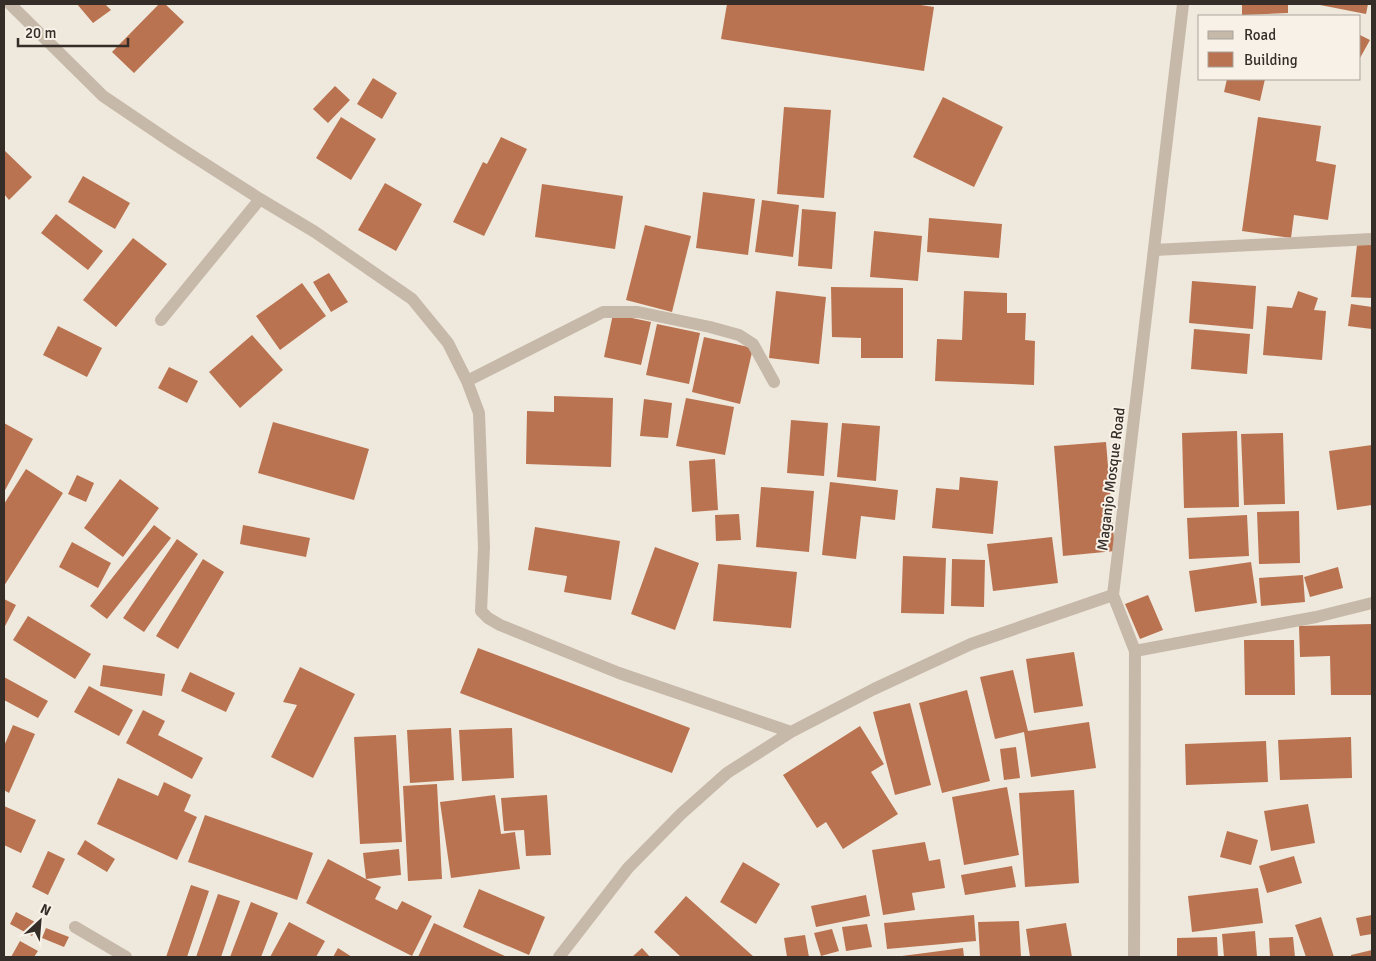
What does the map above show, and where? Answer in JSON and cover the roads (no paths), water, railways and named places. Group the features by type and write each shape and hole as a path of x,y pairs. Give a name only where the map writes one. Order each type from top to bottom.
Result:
{"street":[{"path":"10,4 103,96 174,144 315,232 412,299 448,343 467,381 479,413 484,547 481,611 488,618 500,625 619,673 791,732"},
{"name":"Maganjo Mosque Road","path":"1134,957 1134,651 1113,595 1182,4"},
{"path":"161,320 260,199"},
{"path":"1154,250 1372,239"},
{"path":"467,381 603,312 638,312 739,335 753,344 774,382"},
{"path":"559,957 628,868 681,814 727,773 791,732 874,689 972,644 1113,595"},
{"path":"1134,651 1316,617 1372,603"},
{"path":"75,927 126,957"}]}
